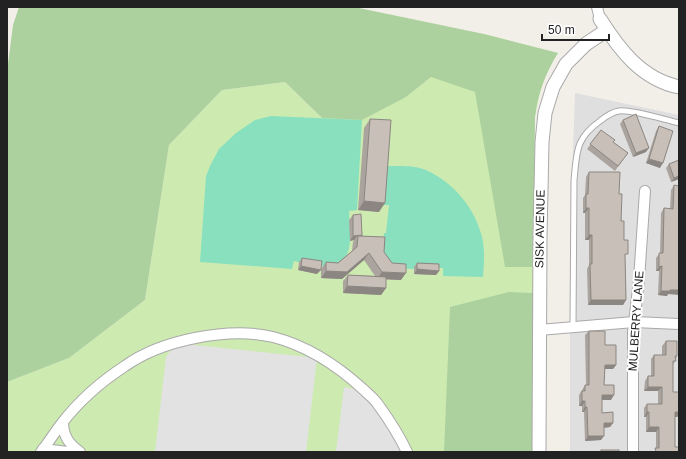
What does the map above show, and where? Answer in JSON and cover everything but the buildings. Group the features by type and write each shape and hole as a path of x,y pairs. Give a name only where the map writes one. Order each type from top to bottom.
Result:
{"street":[{"path":"601,18 620,49 647,74 672,86 679,87"},
{"name":"SISK AVENUE","path":"539,452 542,142 545,113 552,87 566,64 586,44 601,18"},
{"name":"MULBERRY LANE","path":"633,452 632,386 634,322 639,280 645,191"},
{"path":"539,330 634,322 679,324"},
{"path":"42,450 63,422 92,391 119,370 157,348 182,340 213,334 240,333 272,337 294,344 324,359 350,377 376,402 407,452"},
{"path":"63,422 63,431 67,440 80,452"},
{"path":"42,450 68,452"}],"lane":[{"path":"573,326 574,180 576,157 580,142 588,130 608,115 619,111 635,112 679,123"}],"shaded area":[{"path":"575,93 679,115 679,452 570,452 570,241"},
{"path":"186,344 317,358 306,452 155,452 166,357 172,349"},
{"path":"344,387 359,390 366,396 384,420 403,452 336,452"}],"green space":[{"path":"19,7 354,7 484,34 558,53 549,68 543,84 535,117 533,267 505,267 475,92 431,77 406,97 362,120 322,118 285,82 222,90 169,145 145,300 69,358 7,382 7,72 13,25"},
{"path":"484,34 558,53 543,84 535,117 531,452 7,452 7,382 69,358 145,300 169,145 222,90 285,82 322,118 406,97"},
{"path":"271,116 362,120 357,210 349,211 350,236 348,251 344,258 338,263 330,266 312,265 294,261 292,269 200,262 206,176 210,166 219,149 236,133 255,120"},
{"path":"387,166 422,168 445,181 462,197 479,226 482,237 484,252 483,277 443,276 443,268 389,268 382,258 384,233 386,233 389,205 384,205"},
{"path":"509,292 533,293 532,452 444,452 450,307"}]}
